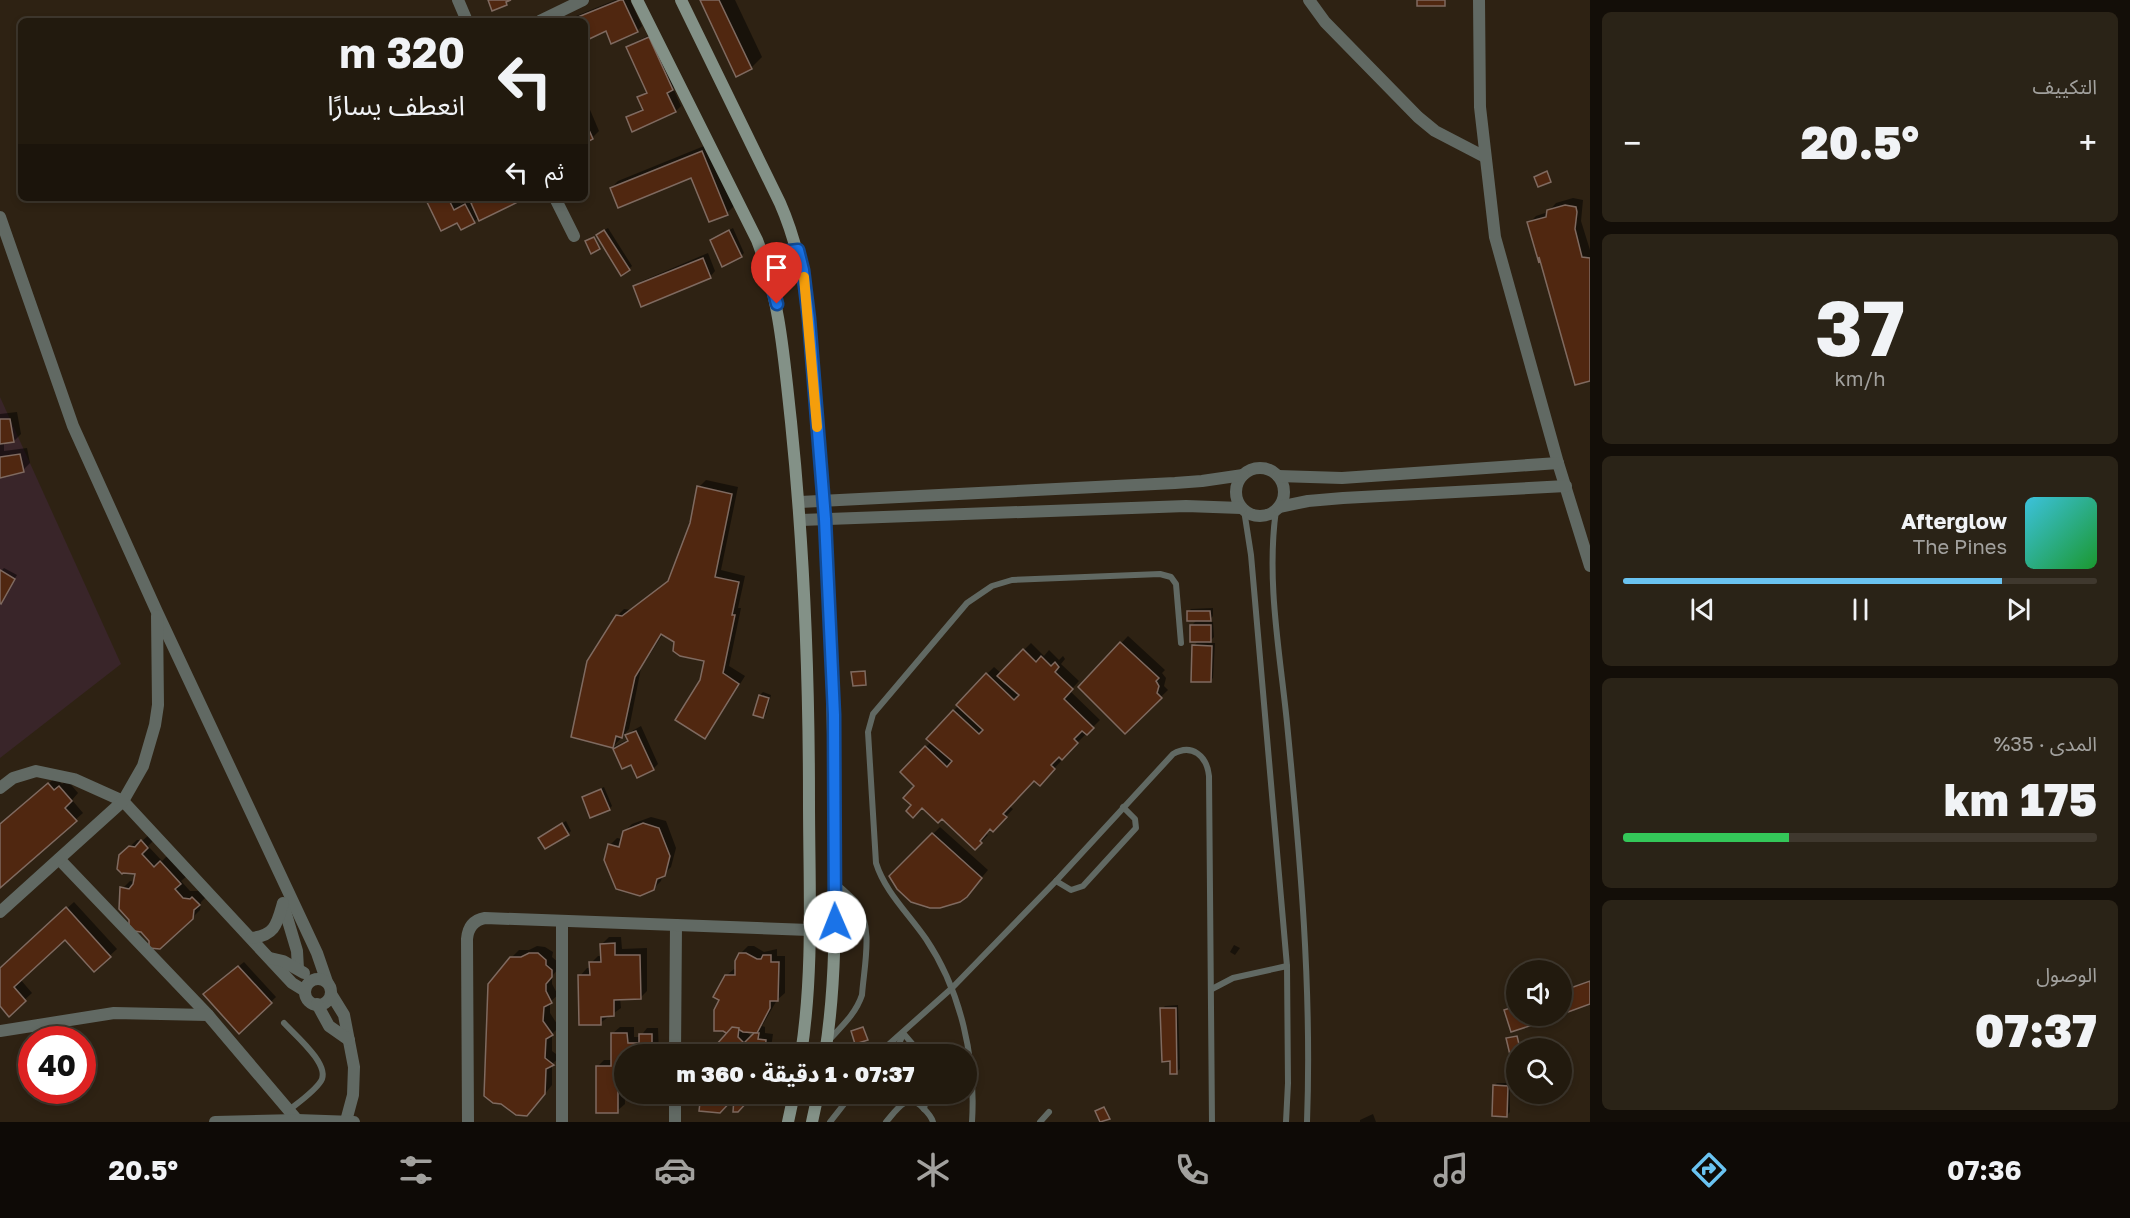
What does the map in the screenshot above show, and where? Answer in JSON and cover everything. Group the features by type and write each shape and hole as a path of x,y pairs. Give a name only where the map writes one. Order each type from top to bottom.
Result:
{"street":[{"path":"458,0 466,18"},
{"path":"546,18 583,0"},
{"path":"638,0 765,259 781,328 800,502 809,721 809,930 807,1004 802,1044"},
{"path":"681,0 780,203 803,270 824,500 834,715 834,962 826,1044"},
{"path":"1309,0 1325,22 1418,117 1435,131 1485,157"},
{"path":"1479,0 1480,107 1495,237 1558,463 1590,566"},
{"path":"556,201 574,236"},
{"path":"0,217 74,426 157,612 317,953 331,994 344,1015 355,1081 354,1095 346,1121"},
{"path":"765,259 781,252 798,250"},
{"path":"1278,476 1342,478 1558,463"},
{"path":"1243,509 1237,501 1236,487 1249,470 1265,468 1278,476 1283,483 1284,491 1278,509"},
{"path":"800,502 1202,481 1243,475"},
{"path":"801,520 1175,507 1243,509 1260,516 1308,501 1566,486"},
{"path":"0,912 123,801 143,766 155,725 159,684 157,612"},
{"path":"0,789 13,778 36,771 74,778 123,801 295,986 305,991"},
{"path":"59,859 208,1015 293,1115"},
{"path":"251,938 261,937 274,928 287,890"},
{"path":"283,904 297,951 298,969"},
{"path":"468,1122 467,939 470,927 479,919 809,930"},
{"path":"562,921 562,1122"},
{"path":"675,1044 676,925"},
{"path":"270,958 283,961 313,980"},
{"path":"327,982 322,979 313,980 309,982 305,991 308,1000 317,1004 326,1002 331,994"},
{"path":"317,1004 329,1026 349,1040"},
{"path":"0,1031 114,1013 208,1015"},
{"path":"675,1104 675,1122"},
{"path":"788,1122 792,1104"},
{"path":"812,1122 816,1104"},
{"path":"215,1122 293,1115 354,1122"}],"lane":[{"path":"1243,509 1255,601 1287,966 1286,1122"},
{"path":"1278,509 1273,567 1304,916 1309,1058 1307,1122"},
{"path":"972,1122 969,1060 952,988 927,942 884,883 876,863 868,732 873,714 967,603 992,586 1012,580 1168,575 1176,584 1181,643"},
{"path":"889,1044 952,988 1056,881 1168,759 1178,751 1198,753 1207,763 1209,776 1212,1122"},
{"path":"1056,881 1071,890 1083,886 1136,828 1135,819 1124,807"},
{"path":"829,1044 852,1016 860,1002 866,941 864,920 860,910 855,901 835,882"},
{"path":"1212,989 1233,978 1287,966"},
{"path":"284,1023 320,1062 323,1071 321,1081 293,1115"},
{"path":"899,1044 903,1033"},
{"path":"903,1033 912,1044"},
{"path":"886,1122 907,1101 917,1102 933,1122"},
{"path":"830,1122 844,1104"},
{"path":"924,1109 925,1104"},
{"path":"1040,1122 1049,1112"}],"shaded area":[{"path":"0,397 121,664 0,758"}],"building":[{"path":"488,0 511,0 506,2 507,5 492,11"},
{"path":"623,0 638,32 611,44 606,31 588,40 588,18 575,18"},
{"path":"700,0 719,0 752,69 736,77"},
{"path":"1417,0 1445,0 1445,6 1417,6"},
{"path":"649,37 673,90 667,93 676,112 632,132 626,117 643,110 637,97 647,93 626,47"},
{"path":"588,128 593,139 588,142"},
{"path":"702,151 728,215 709,222 691,178 618,208 610,188"},
{"path":"1547,171 1551,182 1538,187 1534,177"},
{"path":"426,201 450,201 454,210 465,204 475,223 461,230 457,223 441,231"},
{"path":"475,201 515,201 516,203 479,221 471,203"},
{"path":"1565,205 1576,207 1575,229 1582,257 1590,258 1590,381 1575,385 1527,222 1546,217 1547,210"},
{"path":"604,230 630,270 621,276 596,235"},
{"path":"729,230 742,257 722,267 710,240"},
{"path":"594,237 600,249 591,254 585,241"},
{"path":"703,258 711,278 641,307 633,286"},
{"path":"0,419 10,419 14,442 0,444"},
{"path":"20,454 24,472 0,478 0,457"},
{"path":"697,486 732,494 715,577 739,582 723,673 739,684 705,739 675,720 700,680 704,661 680,656 673,651 674,642 661,634 635,677 622,738 616,736 613,748 571,737 587,661 616,615 622,616 668,581 690,523"},
{"path":"0,570 15,579 1,604 0,603"},
{"path":"1187,611 1210,611 1211,621 1187,621"},
{"path":"1190,625 1211,625 1211,642 1190,642"},
{"path":"1120,642 1159,678 1156,681 1159,686 1157,693 1162,698 1125,734 1078,687"},
{"path":"1192,645 1212,646 1211,682 1191,682"},
{"path":"1023,649 1036,662 1041,656 1051,666 1055,662 1059,667 1055,672 1073,689 1064,699 1094,728 1087,735 1082,731 1074,739 1078,743 1062,760 1059,757 1051,765 1055,769 1040,786 1034,781 1003,814 1007,817 993,832 990,829 975,850 942,819 938,823 922,808 913,818 906,811 911,805 903,798 914,786 900,772 925,746 947,767 952,761 926,739 953,710 979,734 983,730 956,705 986,673 1014,700 1019,695 997,676"},
{"path":"865,671 866,685 853,686 851,672"},
{"path":"759,695 769,698 763,718 753,715"},
{"path":"636,731 654,770 637,778 631,765 622,769 613,749 628,741 625,735"},
{"path":"48,783 54,790 59,786 72,801 65,808 77,821 0,888 0,824"},
{"path":"601,789 610,810 590,818 582,797"},
{"path":"562,823 569,835 545,849 538,838"},
{"path":"643,823 659,828 670,856 665,876 657,879 654,890 640,896 616,889 604,860 608,844 619,847 623,831"},
{"path":"932,833 982,878 960,902 940,908 930,908 911,902 897,889 889,876"},
{"path":"141,840 148,848 142,854 154,867 160,861 181,884 175,889 183,898 192,897 200,905 194,910 193,919 160,949 149,948 149,941 141,932 134,931 129,925 129,920 119,909 120,887 129,889 133,884 135,874 122,874 117,869 119,855 129,846 135,847"},
{"path":"66,907 111,957 94,972 65,940 14,987 26,1001 9,1017 0,1006 0,968"},
{"path":"615,943 615,955 640,955 641,999 614,1000 614,1016 601,1017 601,1025 579,1025 578,975 590,975 589,962 601,962 600,944"},
{"path":"529,953 538,953 552,970 552,977 546,984 546,991 552,1003 544,1007 543,1021 553,1035 546,1039 545,1058 554,1065 546,1069 545,1094 527,1116 516,1115 501,1104 493,1103 484,1096 488,984 510,957 521,957"},
{"path":"739,953 746,953 757,959 761,959 763,955 771,955 771,962 779,962 778,1001 770,1001 770,1008 757,1033 743,1032 738,1029 733,1037 723,1031 714,1031 714,1010 719,1000 713,997 725,975 735,975 735,961"},
{"path":"238,966 272,1003 239,1034 203,994"},
{"path":"1590,981 1590,1004 1572,1011 1572,987"},
{"path":"1160,1008 1176,1008 1177,1074 1170,1074 1170,1061 1162,1062"},
{"path":"1509,1026 1530,1026 1511,1032"},
{"path":"732,1027 739,1028 738,1037 744,1043 754,1033 759,1033 758,1039 766,1040 766,1044 717,1044"},
{"path":"863,1027 868,1040 855,1044 851,1031"},
{"path":"611,1033 627,1033 628,1043 639,1043 639,1034 652,1034 652,1044 614,1044 614,1104 618,1104 618,1113 596,1113 596,1066 611,1066"},
{"path":"1493,1085 1506,1086 1507,1117 1492,1116"},
{"path":"700,1104 728,1104 720,1113 699,1111"},
{"path":"734,1104 745,1104 738,1112 733,1112"},
{"path":"1104,1107 1110,1119 1100,1122 1095,1111"}],"slow traffic":[{"path":"804,277 817,427"}],"route":[{"path":"777,304 765,259 781,252 798,250 809,319 825,519 834,715 835,922"}]}
